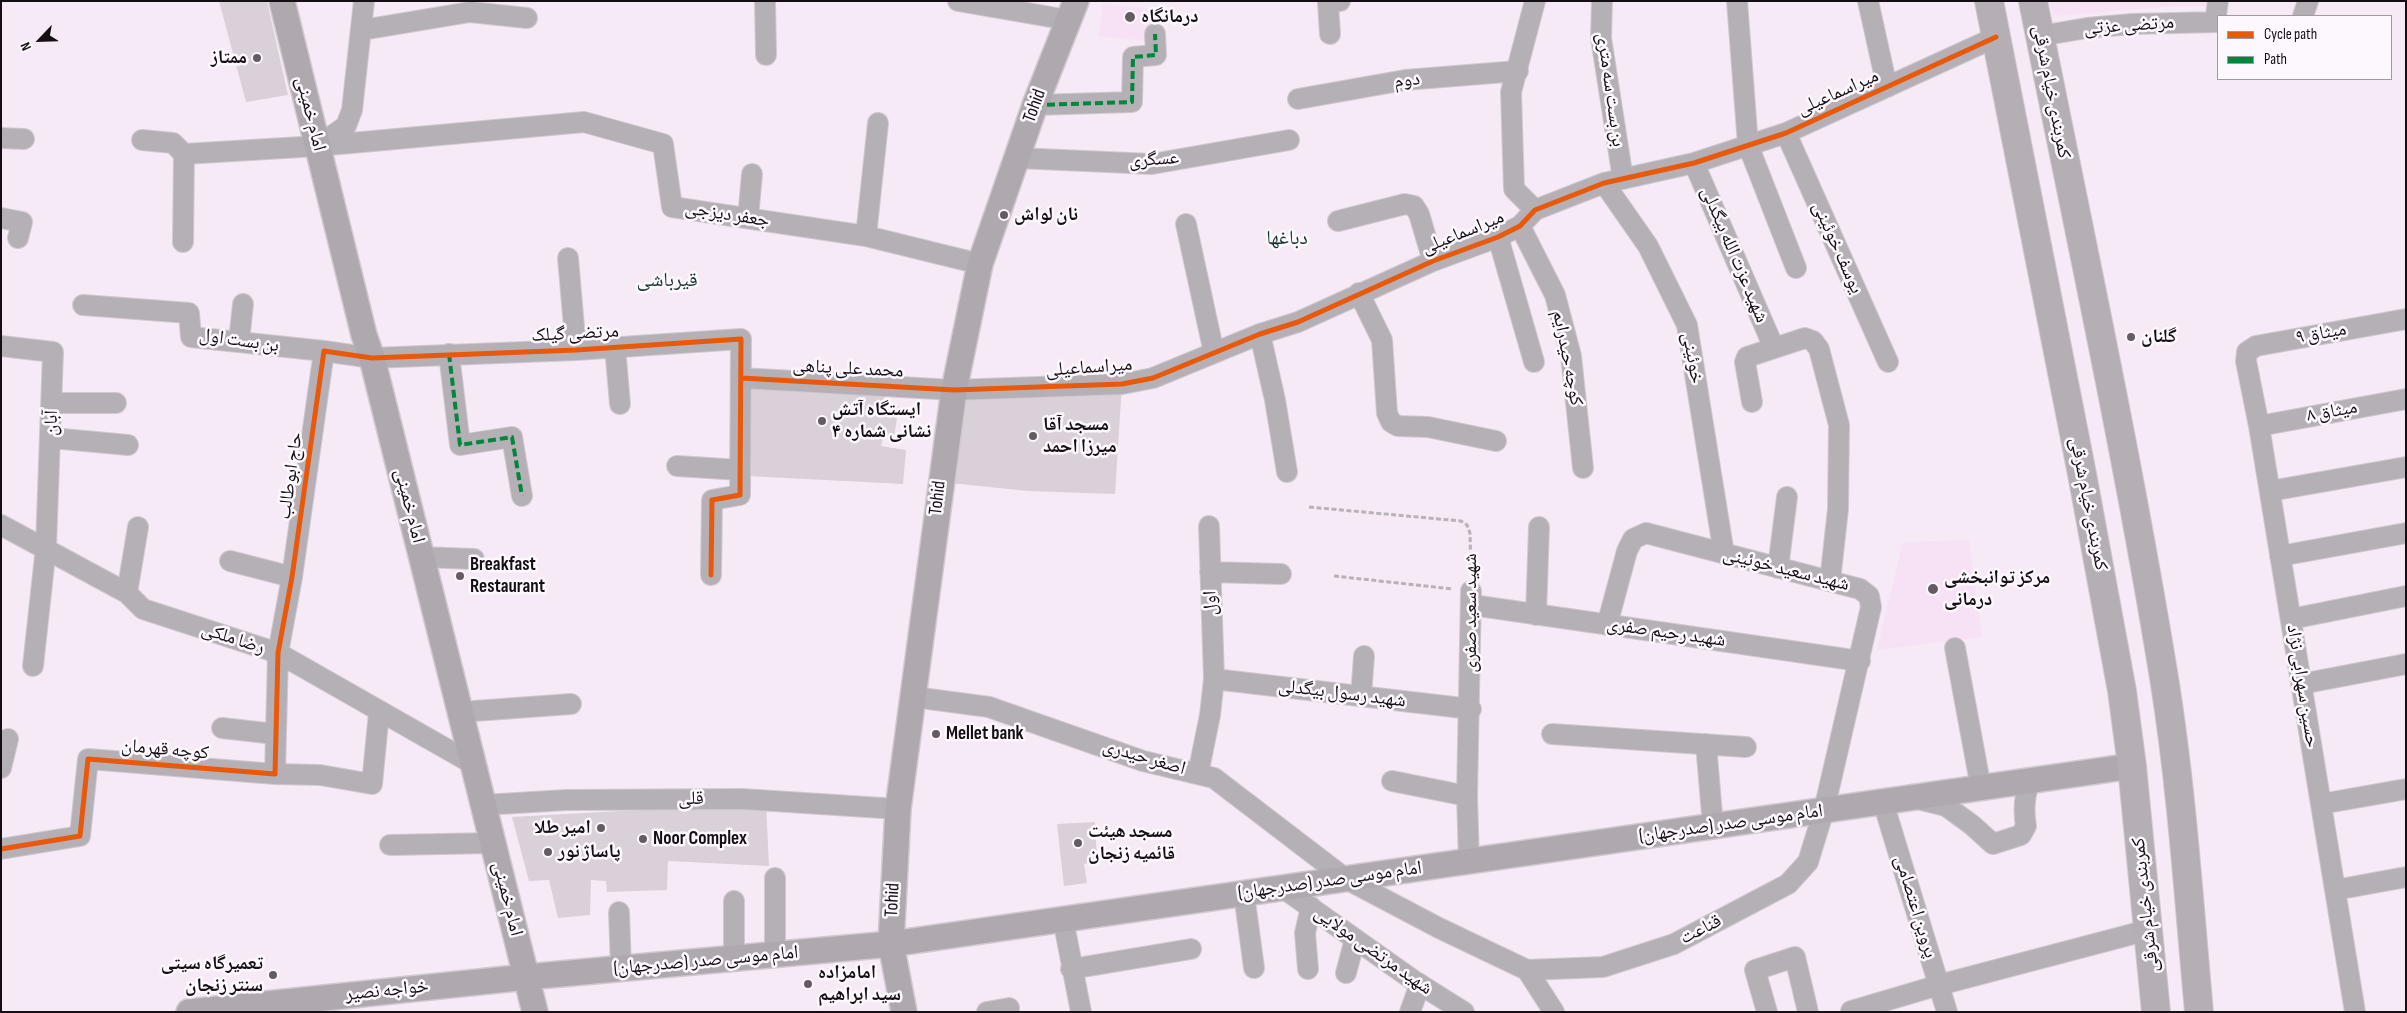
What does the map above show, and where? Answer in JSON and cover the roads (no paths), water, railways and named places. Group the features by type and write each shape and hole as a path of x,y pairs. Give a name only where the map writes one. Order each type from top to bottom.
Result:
{"highway":[{"name":"کمربندی خیام شرقی","path":"1989,1 2122,691 2132,766 2156,1012"},
{"name":"کمربندی خیام شرقی","path":"2033,1 2165,685 2175,762 2199,1012"},
{"path":"2019,154 2062,148"}],"main road":[{"name":"امام خمینی","path":"282,1 364,335 372,358 535,1012"},
{"name":"Tohid","path":"904,1012 891,944 898,808 954,390 980,264 1035,105 1072,11"},
{"name":"(صدرجهان) امام موسی صدر","path":"527,977 891,944 2132,766"},
{"name":"خواجه نصیر","path":"195,1011 527,977"}],"street":[{"path":"184,154 318,146 346,126 352,110 364,1"},
{"path":"765,1 766,55"},
{"path":"958,1 1072,11"},
{"path":"1330,34 1328,3 1340,1"},
{"path":"1535,1 1511,92 1514,189 1535,210"},
{"name":"بن بست سه متری","path":"1602,1 1601,38 1614,181"},
{"path":"1736,1 1748,145 1796,268"},
{"path":"1868,1 1887,87"},
{"path":"2217,15 2218,1"},
{"path":"2303,15 2308,1"},
{"path":"362,30 470,12 527,18"},
{"name":"مرتضی عزتی","path":"2040,36 2087,28 2132,24 2217,22"},
{"path":"1035,105 1132,102 1133,57 1156,56 1155,34"},
{"name":"میراسماعیلی","path":"954,390 1122,384 1153,378 1260,334 1298,322 1432,261 1498,238 1520,226 1535,210 1614,181 1694,163 1786,133 1996,37"},
{"name":"دوم","path":"1298,99 1405,80 1518,71"},
{"name":"جعفر دیزجی","path":"318,146 584,122 663,144 672,207 866,236 980,264"},
{"path":"866,236 878,123"},
{"name":"یوسف خوئینی","path":"1786,133 1888,362"},
{"path":"1,138 24,139"},
{"path":"142,140 173,143 184,154 183,242"},
{"name":"عسگری","path":"1017,158 1152,164 1289,140"},
{"name":"شهید عزت الله بیگدلی","path":"1694,163 1774,348"},
{"path":"748,218 752,174"},
{"name":"خوئینی","path":"1614,181 1687,325 1724,554"},
{"path":"1338,221 1405,204 1414,206 1419,214 1432,261"},
{"path":"1,218 22,222 18,238"},
{"path":"1186,224 1214,353"},
{"name":"کوچه حیدرایم","path":"1520,226 1555,295 1571,356 1583,468"},
{"path":"1498,238 1534,362"},
{"path":"568,258 576,350"},
{"path":"1359,293 1382,340 1387,413 1391,422 1398,426 1428,427 1496,441"},
{"path":"239,341 243,304"},
{"name":"بن بست اول","path":"83,306 189,313 191,337 324,352"},
{"name":"میثاق ۹","path":"2246,361 2247,352 2256,346 2406,319"},
{"path":"1260,334 1276,400 1287,472"},
{"path":"1752,402 1745,362 1752,354 1805,338 1813,341 1819,349 1839,425 1838,509 1830,581"},
{"name":"مرتضی گیلک","path":"372,358 576,350 741,339 742,378"},
{"name":"آبان","path":"1,346 53,352 52,438 46,547 33,666"},
{"path":"615,347 620,404"},
{"path":"324,352 372,358"},
{"name":"حاج ابوطالب","path":"278,653 292,577 324,352"},
{"path":"449,354 460,445 512,437 522,496"},
{"name":"حسین سهرابی نژاد","path":"2246,361 2270,491 2356,1012"},
{"path":"711,575 712,500 740,495 742,378"},
{"name":"محمد علی پناهی","path":"742,378 954,390"},
{"name":"میثاق ۸","path":"2259,426 2406,399"},
{"path":"52,403 116,404"},
{"path":"52,438 128,444"},
{"path":"677,466 740,470"},
{"path":"2270,491 2406,467"},
{"path":"1778,568 1787,496"},
{"name":"رضا ملکی","path":"1,525 46,547 127,593 142,609 278,653 473,764"},
{"name":"اول","path":"1198,774 1210,715 1214,680 1209,526"},
{"path":"127,593 138,527"},
{"path":"1536,614 1539,527"},
{"path":"2280,556 2406,532"},
{"name":"شهید سعید خوئینی","path":"1607,625 1627,551 1633,539 1646,533 1860,589 1869,596 1871,607 1860,661 1824,810"},
{"path":"421,557 474,558"},
{"path":"230,561 292,577"},
{"path":"1210,572 1281,574"},
{"path":"2291,619 2406,596"},
{"name":"شهید رحیم صفری","path":"1472,598 1536,614 1860,661"},
{"name":"شهید سعید صفری","path":"1469,861 1467,796 1472,598"},
{"path":"1955,648 1981,788"},
{"path":"278,653 274,774 320,775 372,784 379,712"},
{"path":"1361,696 1364,656"},
{"path":"2301,684 2406,664"},
{"name":"شهید رسول بیگدلی","path":"1214,680 1470,709"},
{"name":"اصغر حیدری","path":"914,697 989,707 1143,761 1214,778 1346,879 1440,928 1527,970"},
{"path":"460,712 571,704"},
{"path":"222,728 275,734"},
{"path":"1552,734 1746,747"},
{"path":"1,768 8,739"},
{"path":"1706,744 1713,826"},
{"name":"کوچه قهرمان","path":"1,848 80,836 88,759 274,774"},
{"path":"1392,781 1467,796"},
{"path":"1914,798 1946,806 1972,825 1993,844 2020,835 2026,826 2024,811 2026,793 2030,781"},
{"path":"2321,804 2406,789"},
{"name":"قلی","path":"483,805 566,800 742,799 898,808"},
{"name":"پروین اعتصامی","path":"1883,802 1947,1012"},
{"name":"قناعت","path":"1527,970 1603,967 1674,944 1757,901 1788,884 1808,862 1824,810"},
{"path":"390,845 493,843"},
{"path":"2336,890 2406,877"},
{"path":"775,878 775,954"},
{"name":"شهید مرتضی مولایی","path":"1283,888 1420,984 1464,1012"},
{"path":"1244,894 1254,968"},
{"path":"734,901 734,958"},
{"path":"1308,968 1305,933 1311,908"},
{"path":"619,912 621,968"},
{"path":"1063,919 1071,970 1081,1012"},
{"path":"1851,1012 1939,985 2148,930"},
{"path":"1346,973 1355,939"},
{"path":"1071,970 1192,950"},
{"path":"1767,1012 1755,970 1795,957 1808,1012"},
{"path":"1527,970 1554,1012"},
{"path":"1410,1012 1420,984"},
{"path":"987,1012 1009,1008"}],"place":[{"name":"درمانگاه","path":"1130,17"},
{"name":"ممتاز","path":"257,58"},
{"name":"نان لواش","path":"1004,215"},
{"name":"گلنان","path":"2131,337"},
{"name":"ایستگاه آتش نشانی شماره ۴","path":"822,421"},
{"name":"مسجد آقا میرزا احمد","path":"1033,436"},
{"name":"Breakfast Restaurant","path":"460,576"},
{"name":"مرکز توانبخشی درمانی","path":"1933,589"},
{"name":"Mellet bank","path":"936,734"},
{"name":"امیر طلا","path":"601,828"},
{"name":"Noor Complex","path":"643,839"},
{"name":"مسجد هیئت قائمیه زنجان","path":"1078,843"},
{"name":"پاساژ نور","path":"548,852"},
{"name":"تعمیرگاه سیتی سنتر زنجان","path":"273,975"},
{"name":"امامزاده سید ابراهیم","path":"808,984"}],"district":[{"name":"دباغها","path":"1287,239"},
{"name":"قیرباشی","path":"667,281"}]}
